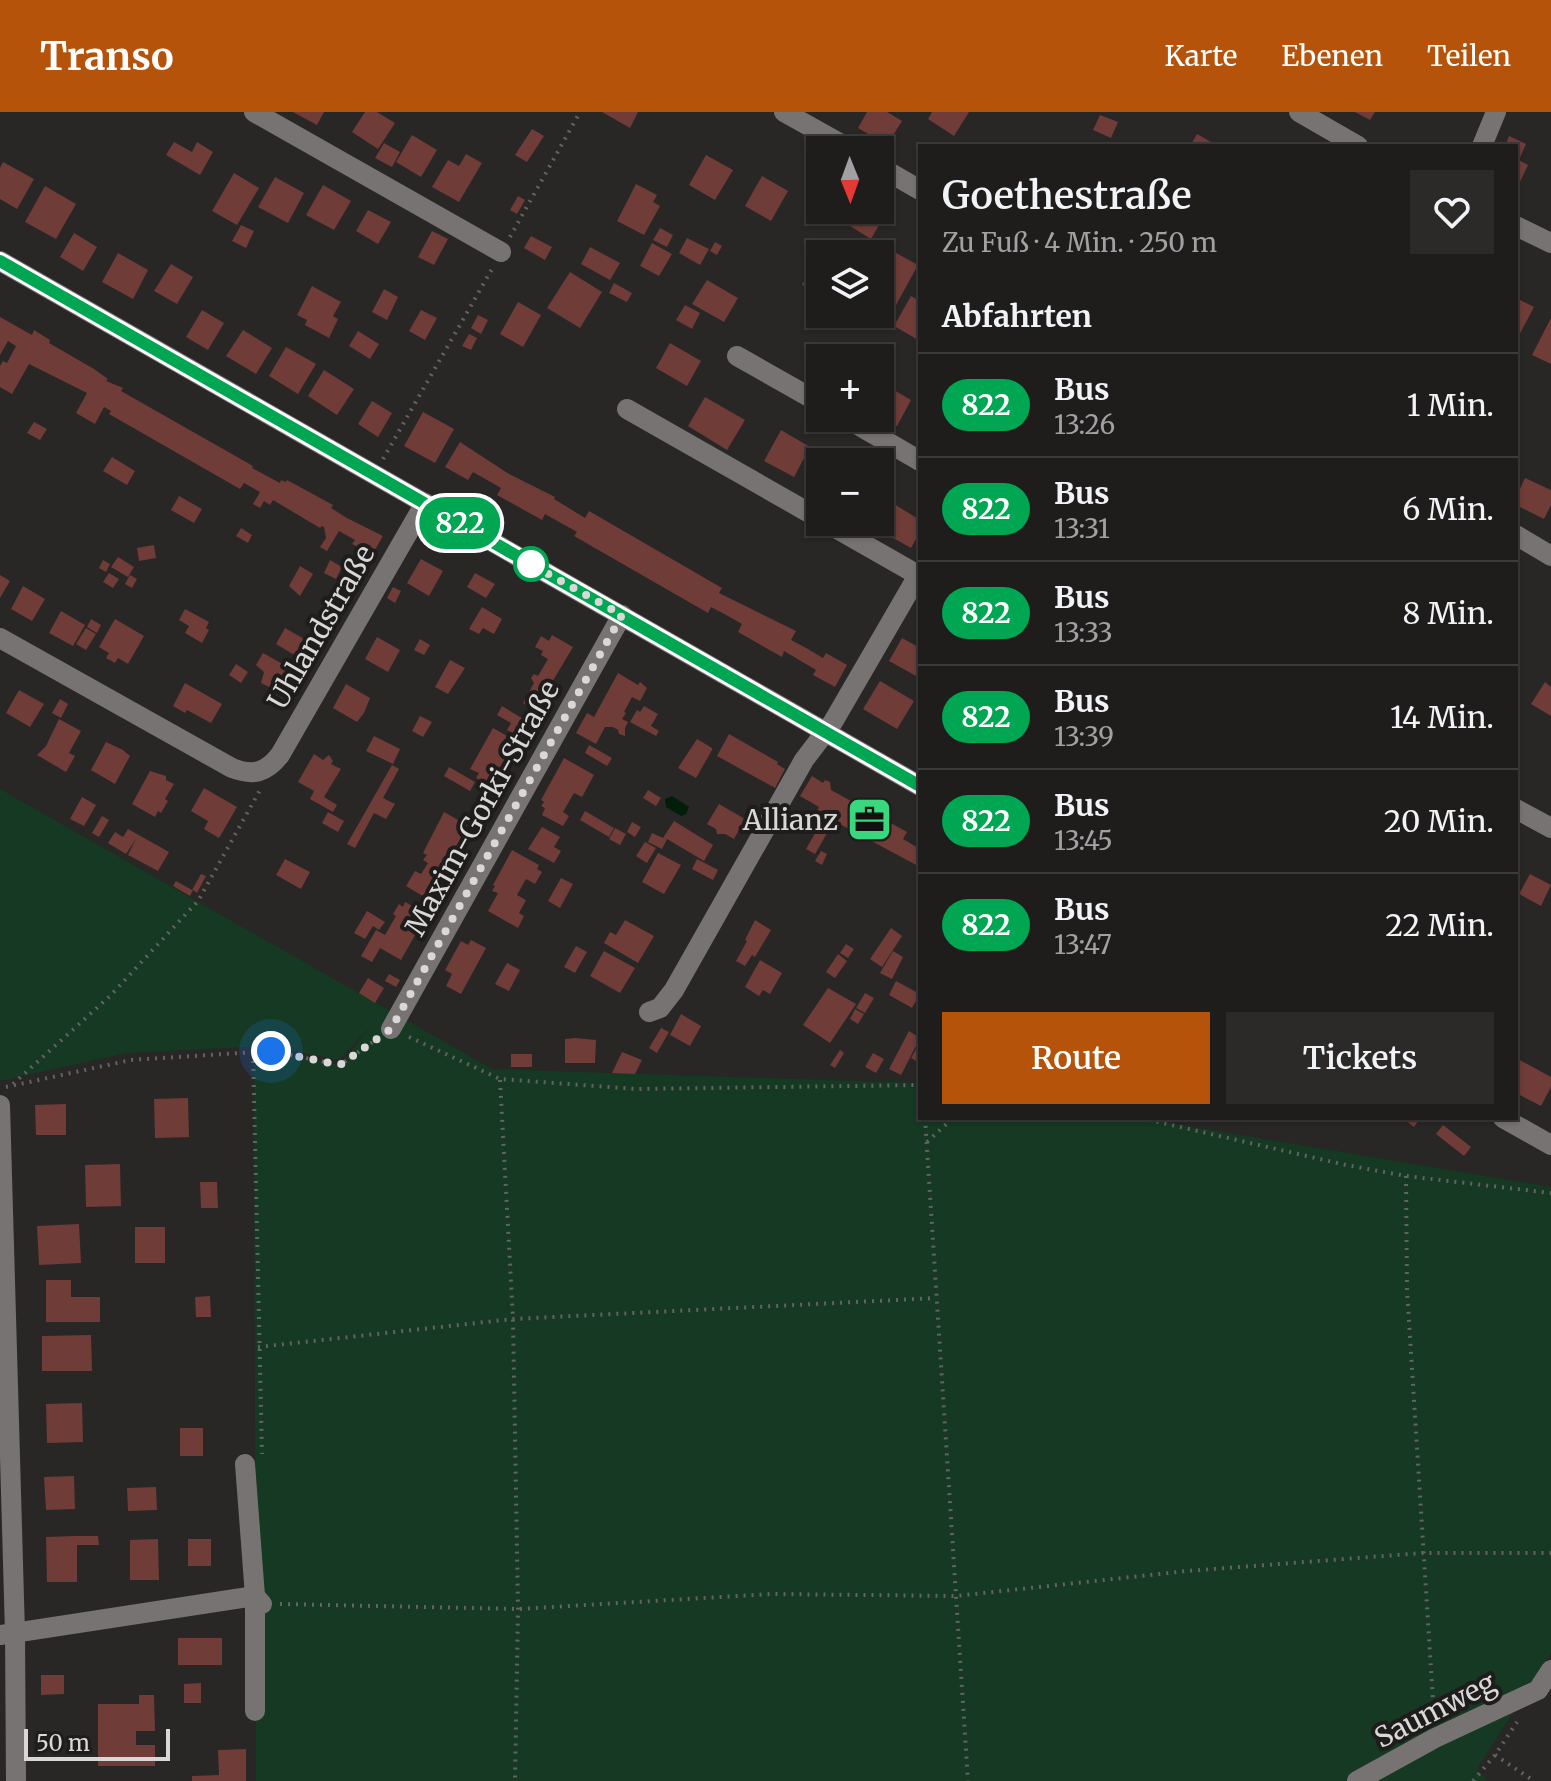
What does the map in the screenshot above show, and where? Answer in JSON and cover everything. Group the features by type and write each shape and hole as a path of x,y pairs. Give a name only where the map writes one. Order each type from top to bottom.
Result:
{"street":[{"path":"254,112 501,252"},
{"path":"784,112 827,136"},
{"path":"1299,112 1355,144"},
{"path":"1483,144 1496,112"},
{"path":"894,175 918,189"},
{"path":"1518,227 1551,243"},
{"path":"0,261 918,785"},
{"path":"737,356 806,395"},
{"path":"627,409 806,512"},
{"path":"870,432 918,460"},
{"name":"Uhlandstraße","path":"260,772 270,769 280,755 425,503"},
{"path":"849,536 918,573"},
{"path":"1518,536 1551,556"},
{"path":"649,1012 660,1008 674,990 804,760 842,707 918,576"},
{"name":"Maxim-Gorki-Straße","path":"391,1029 622,615"},
{"path":"0,638 232,768 243,773 260,772"},
{"path":"1518,810 1551,828"},
{"path":"0,1105 8,1634 16,1781"},
{"path":"1507,1120 1551,1145"},
{"path":"245,1464 258,1600 255,1711"},
{"path":"8,1634 258,1600"},
{"path":"1538,1690 1551,1670"},
{"name":"Saumweg","path":"1357,1781 1435,1738 1538,1690"}],"path":[{"path":"520,218 580,112"},
{"path":"374,475 483,284"},
{"path":"12,1086 110,996 198,901 262,786 260,772"},
{"path":"0,1088 131,1060 271,1051 340,1065 391,1029 500,1079 636,1089 918,1085"},
{"path":"245,1464 262,1462 253,1053"},
{"path":"500,1079 513,1319 518,1609 515,1781"},
{"path":"925,1120 968,1781"},
{"path":"927,1142 951,1120"},
{"path":"1150,1120 1406,1176 1551,1193"},
{"path":"1406,1176 1407,1289 1435,1738"},
{"path":"258,1347 513,1319 936,1298"},
{"path":"258,1600 518,1609 771,1594 956,1596 1187,1571 1423,1553 1551,1553"},
{"path":"1473,1781 1495,1755 1538,1690"},
{"path":"1495,1755 1534,1781"}],"shaded area":[{"path":"0,789 492,1069 918,1083 918,1120 1152,1120 1551,1187 1551,1653 1477,1769 1488,1781 256,1781 254,1060 271,1051 340,1065 370,1027 339,1060 268,1046 127,1053 0,1081"},
{"path":"672,796 689,807 686,814 681,816 666,807 665,799"}],"building":[{"path":"293,112 324,112 317,125"},
{"path":"365,112 377,112 395,123 378,149 352,132"},
{"path":"602,112 638,112 630,128"},
{"path":"867,112 887,112 902,121 893,136 872,136 858,128"},
{"path":"932,112 969,112 954,136 928,119"},
{"path":"1355,112 1375,112 1370,120"},
{"path":"1100,115 1118,122 1111,138 1093,130"},
{"path":"532,129 544,136 527,162 515,155"},
{"path":"1197,134 1214,144 1191,144"},
{"path":"412,135 437,150 421,177 396,162"},
{"path":"1509,136 1526,144 1519,160 1528,165 1518,186 1518,144 1506,144"},
{"path":"174,142 192,152 197,142 213,152 200,175 166,155"},
{"path":"384,143 400,152 392,167 375,158"},
{"path":"466,154 482,163 459,202 432,187 448,160 459,166"},
{"path":"706,155 733,170 715,200 689,185"},
{"path":"3,162 34,179 17,209 0,199 0,168"},
{"path":"234,173 259,188 237,225 212,211"},
{"path":"762,176 788,191 771,221 745,206"},
{"path":"275,177 304,193 288,223 258,207"},
{"path":"636,184 657,195 653,202 660,206 644,235 617,221"},
{"path":"323,185 351,201 334,230 306,215"},
{"path":"45,186 76,204 56,239 25,222"},
{"path":"518,196 525,200 517,214 510,210"},
{"path":"368,210 391,222 378,244 356,231"},
{"path":"847,224 880,224 871,239"},
{"path":"241,225 254,231 246,248 232,241"},
{"path":"660,228 673,235 667,247 653,240"},
{"path":"432,231 448,239 434,265 418,257"},
{"path":"74,233 97,247 83,271 60,257"},
{"path":"531,236 552,247 545,260 524,248"},
{"path":"687,238 709,249 700,265 679,253"},
{"path":"715,242 722,246 717,255 710,251"},
{"path":"652,243 672,254 659,276 640,266"},
{"path":"590,247 620,263 610,280 581,264"},
{"path":"894,252 918,265 894,304"},
{"path":"118,253 148,270 133,299 102,282"},
{"path":"171,264 193,277 177,304 154,291"},
{"path":"570,272 602,292 580,328 547,308"},
{"path":"707,280 738,298 724,322 692,304"},
{"path":"614,283 632,293 627,302 609,293"},
{"path":"312,286 341,302 333,316 338,319 329,338 305,325 307,320 297,315"},
{"path":"384,289 398,297 387,320 372,312"},
{"path":"911,296 918,300 918,340 894,326"},
{"path":"1518,299 1534,307 1518,337"},
{"path":"518,302 541,315 523,347 500,334"},
{"path":"685,305 700,313 692,329 676,320"},
{"path":"202,310 224,323 208,350 186,337"},
{"path":"421,310 437,318 425,340 409,331"},
{"path":"478,315 488,320 481,334 471,328"},
{"path":"0,317 32,335 34,330 50,340 49,343 94,369 108,379 106,381 123,388 121,391 252,468 280,483 287,480 333,505 331,508 347,518 383,536 372,555 366,563 355,557 360,548 352,544 355,540 339,531 327,551 320,547 326,538 324,527 320,528 273,500 270,505 264,501 260,508 253,504 260,492 244,483 240,489 109,414 111,411 104,407 95,424 76,413 87,393 29,364 12,394 0,387 0,366 3,361 7,363 16,346 8,341 0,355"},
{"path":"1551,318 1551,364 1532,355"},
{"path":"243,330 272,348 256,374 226,356"},
{"path":"358,331 379,344 370,359 349,346"},
{"path":"469,334 477,338 471,350 462,346"},
{"path":"670,343 701,361 687,386 656,368"},
{"path":"286,347 316,364 298,394 269,376"},
{"path":"324,370 354,389 337,415 308,396"},
{"path":"894,390 911,400 897,426 894,424"},
{"path":"705,397 745,420 727,450 688,426"},
{"path":"372,401 392,413 378,437 358,424"},
{"path":"423,412 454,429 435,463 404,446"},
{"path":"34,422 47,429 40,440 27,433"},
{"path":"781,430 810,447 806,448 806,454 794,477 764,461"},
{"path":"460,442 585,518 589,511 722,588 719,593 796,631 791,640 823,658 826,653 847,665 835,687 813,675 816,670 784,651 782,657 738,632 742,624 728,616 711,607 708,613 574,536 577,532 545,514 542,520 497,495 501,488 473,472 468,480 445,467"},
{"path":"112,457 135,471 127,485 103,471"},
{"path":"1525,478 1551,490 1551,505 1544,519 1518,506 1518,493"},
{"path":"179,496 202,509 194,523 171,510"},
{"path":"894,504 918,519 918,536 911,548 890,536 894,536"},
{"path":"241,528 252,535 248,543 236,536"},
{"path":"154,545 156,558 139,561 137,548"},
{"path":"118,557 134,567 128,577 111,567"},
{"path":"421,559 443,571 429,596 407,583"},
{"path":"103,560 110,564 106,572 99,568"},
{"path":"330,560 342,567 336,579 324,573"},
{"path":"300,566 313,574 300,596 289,586"},
{"path":"109,573 119,579 113,588 103,582"},
{"path":"475,573 495,584 486,598 467,587"},
{"path":"0,575 10,581 0,598"},
{"path":"130,575 137,579 132,588 125,584"},
{"path":"23,586 45,599 32,621 11,609"},
{"path":"393,587 401,591 395,603 387,598"},
{"path":"482,607 502,619 494,634 483,628 479,634 469,629"},
{"path":"185,609 209,622 206,628 209,630 202,643 185,633 189,626 179,620"},
{"path":"61,611 85,625 73,646 49,633"},
{"path":"91,619 101,625 97,633 87,627"},
{"path":"115,619 144,636 128,664 118,658 115,663 106,658 109,653 99,647"},
{"path":"86,628 96,634 86,650 76,644"},
{"path":"285,628 306,640 296,656 276,644"},
{"path":"552,635 573,647 548,689 556,699 553,704 550,702 543,715 523,703 534,683 531,678 534,674 538,676 548,659 541,655 543,651 535,647 541,636 549,641"},
{"path":"377,637 400,650 388,672 365,659"},
{"path":"902,638 918,647 916,676 889,661"},
{"path":"420,639 430,645 424,655 414,650"},
{"path":"263,653 288,667 278,685 272,682 269,687 261,683 264,672 256,665"},
{"path":"450,660 465,668 448,694 435,687"},
{"path":"236,664 248,672 241,683 229,675"},
{"path":"618,673 647,688 640,701 632,697 624,712 622,719 628,722 625,736 613,727 605,727 596,744 576,733 587,713 594,717"},
{"path":"880,681 914,701 897,729 863,709"},
{"path":"1545,682 1551,687 1551,716 1531,704"},
{"path":"185,683 222,704 211,723 173,706"},
{"path":"346,684 370,698 357,722 333,708"},
{"path":"19,690 44,704 30,727 6,713"},
{"path":"60,699 68,704 61,718 52,713"},
{"path":"502,706 525,720 514,734 507,730 511,723 497,715"},
{"path":"644,706 658,714 651,726 659,731 656,736 630,722 637,710 640,712"},
{"path":"420,716 432,722 423,737 412,731"},
{"path":"59,719 81,731 69,753 75,756 66,772 37,755 46,746"},
{"path":"493,728 516,741 512,747 519,751 504,778 500,776 496,784 492,781 489,785 476,778 479,773 470,769"},
{"path":"729,734 785,769 775,788 717,756"},
{"path":"374,736 400,749 393,764 366,751"},
{"path":"697,739 712,750 696,778 678,768"},
{"path":"106,742 130,756 115,784 91,770"},
{"path":"589,745 612,758 607,766 585,753"},
{"path":"314,754 323,760 329,755 333,761 331,764 341,769 324,797 337,805 333,812 310,799 314,791 298,782"},
{"path":"564,758 594,775 582,797 574,793 563,812 569,816 563,826 542,815 545,808 541,806 544,802 541,800"},
{"path":"392,765 399,769 383,798 395,804 386,819 374,813 355,848 347,844"},
{"path":"449,767 475,782 470,791 444,776"},
{"path":"150,771 166,776 166,780 174,784 165,799 168,801 155,817 132,804"},
{"path":"812,776 823,783 825,780 830,782 831,790 907,832 903,839 918,848 918,866 834,821 815,854 806,849 825,816 817,811 819,807 800,796"},
{"path":"204,788 237,807 219,838 204,829 208,821 191,811"},
{"path":"648,790 661,798 656,806 643,798"},
{"path":"82,797 96,805 84,826 70,819"},
{"path":"719,804 745,819 734,839 717,834 716,829 707,824"},
{"path":"585,811 614,828 609,837 580,820"},
{"path":"328,812 344,821 338,832 322,823"},
{"path":"444,812 467,825 464,831 469,834 468,840 452,868 445,865 426,898 406,886 415,871 421,874 428,863 423,860 427,855 423,853"},
{"path":"102,816 109,820 99,837 92,833"},
{"path":"674,821 713,845 704,861 667,839 662,849 648,842 652,833 663,838"},
{"path":"632,822 641,827 635,837 627,832"},
{"path":"542,827 560,837 554,847 561,851 554,863 528,849"},
{"path":"615,828 626,834 620,845 609,839"},
{"path":"128,829 169,852 158,871 128,855 136,839 126,854 108,843 115,832 123,837"},
{"path":"645,842 656,848 647,863 636,856"},
{"path":"512,850 539,865 537,869 542,872 535,884 526,879 517,895 526,900 519,913 524,916 518,928 488,911 498,893 492,891 493,885"},
{"path":"821,851 827,854 822,865 815,861"},
{"path":"658,853 681,865 664,894 642,882"},
{"path":"285,859 310,872 301,889 276,875"},
{"path":"697,859 718,870 713,880 692,869"},
{"path":"201,874 206,876 197,893 193,890 190,896 173,886 176,881 192,890"},
{"path":"1530,874 1551,885 1541,906 1519,894"},
{"path":"561,878 573,884 560,908 548,901"},
{"path":"405,902 427,914 401,960 380,948 372,962 361,956 376,930 385,935 399,904 403,907"},
{"path":"367,911 385,922 379,930 373,926 365,939 354,933"},
{"path":"625,920 654,936 638,963 604,943 610,932 616,935"},
{"path":"755,920 771,930 755,957 752,955 745,966 736,961"},
{"path":"891,928 902,936 882,967 870,959"},
{"path":"471,940 486,948 461,994 446,986 452,974 445,970 461,941 468,945"},
{"path":"846,944 854,949 848,958 840,953"},
{"path":"576,946 587,952 575,973 564,967"},
{"path":"604,951 635,968 620,993 590,976"},
{"path":"893,951 903,957 892,979 880,973"},
{"path":"838,954 847,961 835,978 826,972"},
{"path":"760,960 782,973 770,994 763,990 759,996 745,987"},
{"path":"507,963 520,970 509,991 495,984"},
{"path":"389,974 400,980 396,987 385,981"},
{"path":"368,978 384,988 375,1003 359,993"},
{"path":"896,981 918,993 918,998 912,1008 889,995"},
{"path":"828,988 856,1004 830,1043 803,1025"},
{"path":"865,993 874,998 865,1013 856,1008"},
{"path":"855,1009 864,1014 858,1024 850,1019"},
{"path":"681,1014 701,1026 690,1046 670,1035"},
{"path":"661,1028 669,1032 657,1053 649,1048"},
{"path":"909,1031 918,1037 901,1075 889,1069"},
{"path":"565,1039 596,1040 595,1063 565,1063"},
{"path":"918,1046 918,1062 911,1058"},
{"path":"840,1050 844,1053 835,1068 830,1065"},
{"path":"622,1052 642,1060 635,1074 612,1073"},
{"path":"873,1053 884,1059 876,1073 865,1067"},
{"path":"511,1054 532,1054 532,1067 511,1067"},
{"path":"1518,1059 1551,1077 1551,1087 1541,1106 1518,1094"},
{"path":"188,1098 189,1137 155,1138 154,1099"},
{"path":"66,1104 66,1135 36,1135 35,1105"},
{"path":"1405,1120 1419,1120 1414,1127"},
{"path":"1443,1125 1471,1147 1464,1156 1436,1134"},
{"path":"120,1164 121,1206 86,1207 85,1165"},
{"path":"200,1182 217,1182 218,1208 201,1208"},
{"path":"79,1224 81,1263 39,1265 37,1226"},
{"path":"135,1227 165,1227 165,1263 135,1263"},
{"path":"46,1280 71,1280 71,1297 100,1297 100,1322 46,1322"},
{"path":"210,1296 211,1317 196,1317 195,1297"},
{"path":"91,1335 92,1371 42,1371 42,1336"},
{"path":"82,1403 83,1442 47,1443 46,1404"},
{"path":"180,1428 203,1428 203,1456 180,1456"},
{"path":"74,1476 75,1509 46,1510 44,1477"},
{"path":"156,1487 157,1510 128,1511 127,1488"},
{"path":"98,1536 99,1545 77,1545 77,1582 47,1582 46,1537"},
{"path":"158,1539 159,1580 130,1580 130,1540"},
{"path":"188,1539 211,1539 211,1566 188,1566"},
{"path":"178,1638 222,1638 222,1665 178,1665"},
{"path":"41,1675 64,1675 64,1694 41,1695"},
{"path":"201,1683 201,1703 184,1703 184,1684"},
{"path":"139,1695 154,1695 155,1731 136,1731 136,1745 155,1745 155,1766 98,1766 98,1704 139,1704"},
{"path":"246,1749 246,1781 192,1781 192,1776 219,1775 218,1750"}],"bus line":[{"name":"822","path":"0,261 918,785"}],"place":[{"name":"Allianz","path":"869,820"}],"route":[{"path":"271,1051 340,1065 391,1029 622,615 525,561 531,564"}]}
